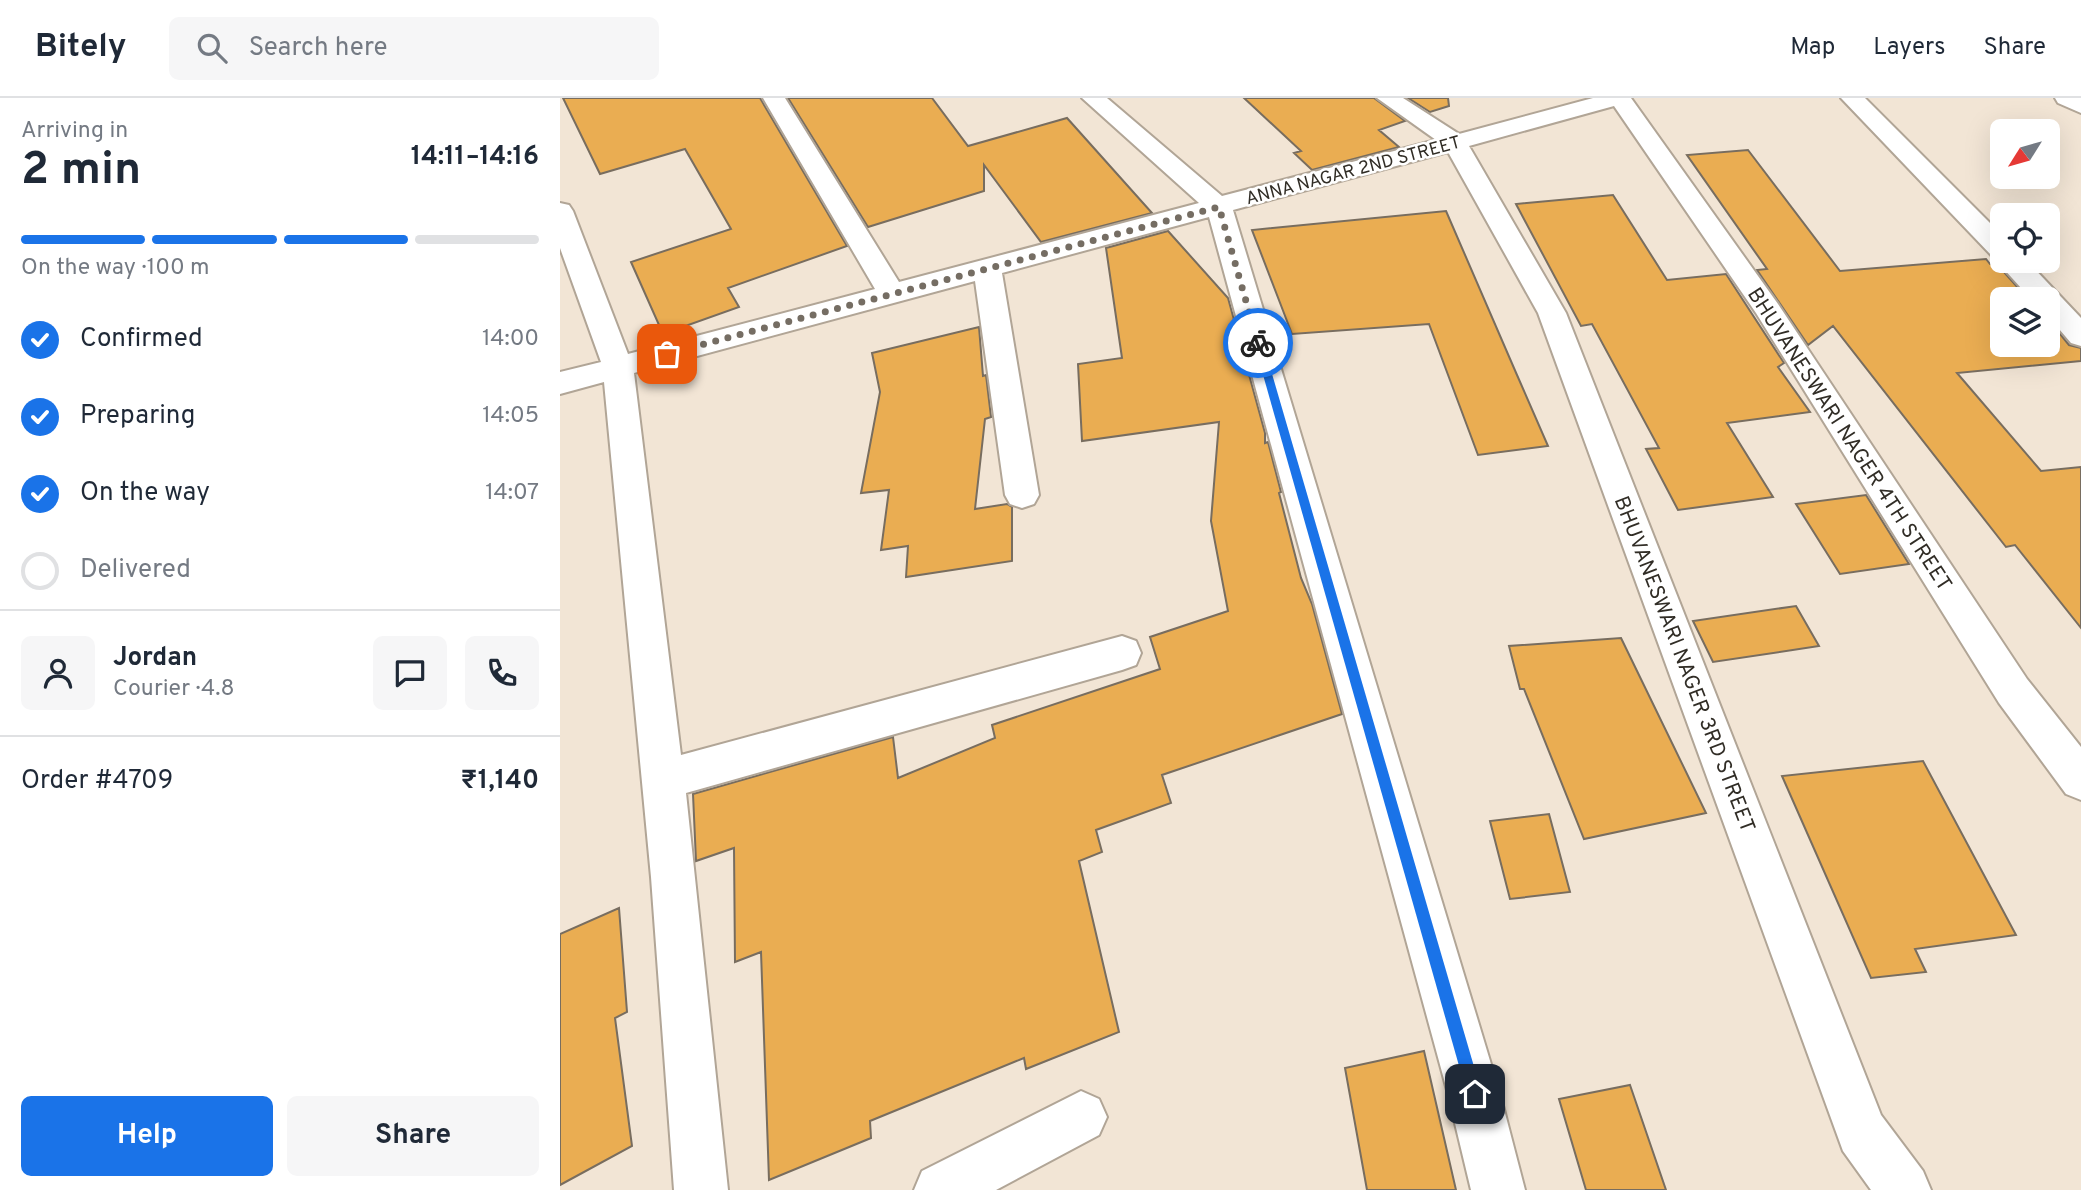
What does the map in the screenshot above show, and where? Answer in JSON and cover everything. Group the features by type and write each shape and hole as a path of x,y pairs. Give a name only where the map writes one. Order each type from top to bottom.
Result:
{"street":[{"path":"774,98 892,294"},
{"path":"1093,98 1219,207 1475,1094 1498,1190"},
{"path":"1388,98 1455,142"},
{"name":"ANNA NAGAR 2ND STREET","path":"560,383 1619,98"},
{"name":"BHUVANESWARI NAGER 4TH STREET","path":"1619,98 1768,310 2013,691 2081,780"},
{"path":"1852,98 1990,238"},
{"path":"2066,98 2081,106"},
{"name":"BHUVANESWARI NAGER 3RD STREET","path":"1455,142 1552,313 1862,1132 1904,1190"},
{"path":"560,211 618,368 664,779 701,1190"},
{"path":"987,269 1022,495"},
{"path":"2023,273 2036,287"},
{"path":"2060,313 2081,336"},
{"path":"664,779 1122,653"},
{"path":"941,1190 1081,1117"}],"building":[{"path":"563,98 760,98 847,246 728,288 739,307 663,334 631,262 731,229 685,149 600,174"},
{"path":"788,98 932,98 968,146 1067,118 1152,213 1041,242 984,165 984,191 868,227"},
{"path":"1244,98 1374,98 1405,121 1379,130 1399,147 1312,170 1294,153 1301,151"},
{"path":"1408,98 1448,98 1449,106 1430,112"},
{"path":"1748,150 1840,271 1986,259 1990,264 1990,273 2005,273 2017,287 1990,287 1990,357 2060,357 2060,334 2069,345 2081,348 2081,361 1957,373 2041,471 2081,467 2081,628 2015,545 2006,547 1833,326 1808,345 1757,270 1767,269 1687,155"},
{"path":"1613,195 1667,280 1726,274 1784,363 1778,367 1810,412 1727,423 1773,497 1678,510 1646,449 1659,448 1592,324 1581,326 1516,204"},
{"path":"1446,211 1548,446 1478,455 1429,324 1292,334 1252,230"},
{"path":"1168,231 1228,298 1265,433 1265,443 1268,442 1301,578 1312,604 1342,714 1162,775 1171,803 1096,830 1102,852 1079,861 1119,1032 1026,1069 1024,1058 870,1121 871,1138 769,1180 761,952 735,962 734,848 696,861 693,794 893,737 898,778 995,738 992,725 1160,669 1150,637 1228,611 1211,521 1219,422 1082,441 1078,364 1122,358 1106,248"},
{"path":"979,327 983,376 986,375 991,417 985,419 975,509 1007,504 1012,507 1012,561 906,577 908,546 881,550 889,490 861,493 880,392 872,353"},
{"path":"1866,495 1909,564 1840,574 1796,504"},
{"path":"1796,606 1819,646 1713,662 1693,621"},
{"path":"1621,638 1706,813 1584,839 1524,689 1520,689 1509,646"},
{"path":"1923,761 2016,935 1915,949 1926,972 1871,978 1782,776"},
{"path":"1549,814 1570,892 1510,899 1490,821"},
{"path":"619,908 627,1012 615,1018 632,1146 560,1185 560,934"},
{"path":"1424,1051 1456,1190 1367,1190 1345,1068"},
{"path":"1630,1085 1666,1190 1586,1190 1559,1099"}],"way so far":[{"path":"667,354 1219,207 1258,343"}],"route":[{"path":"1258,343 1475,1094"}]}
